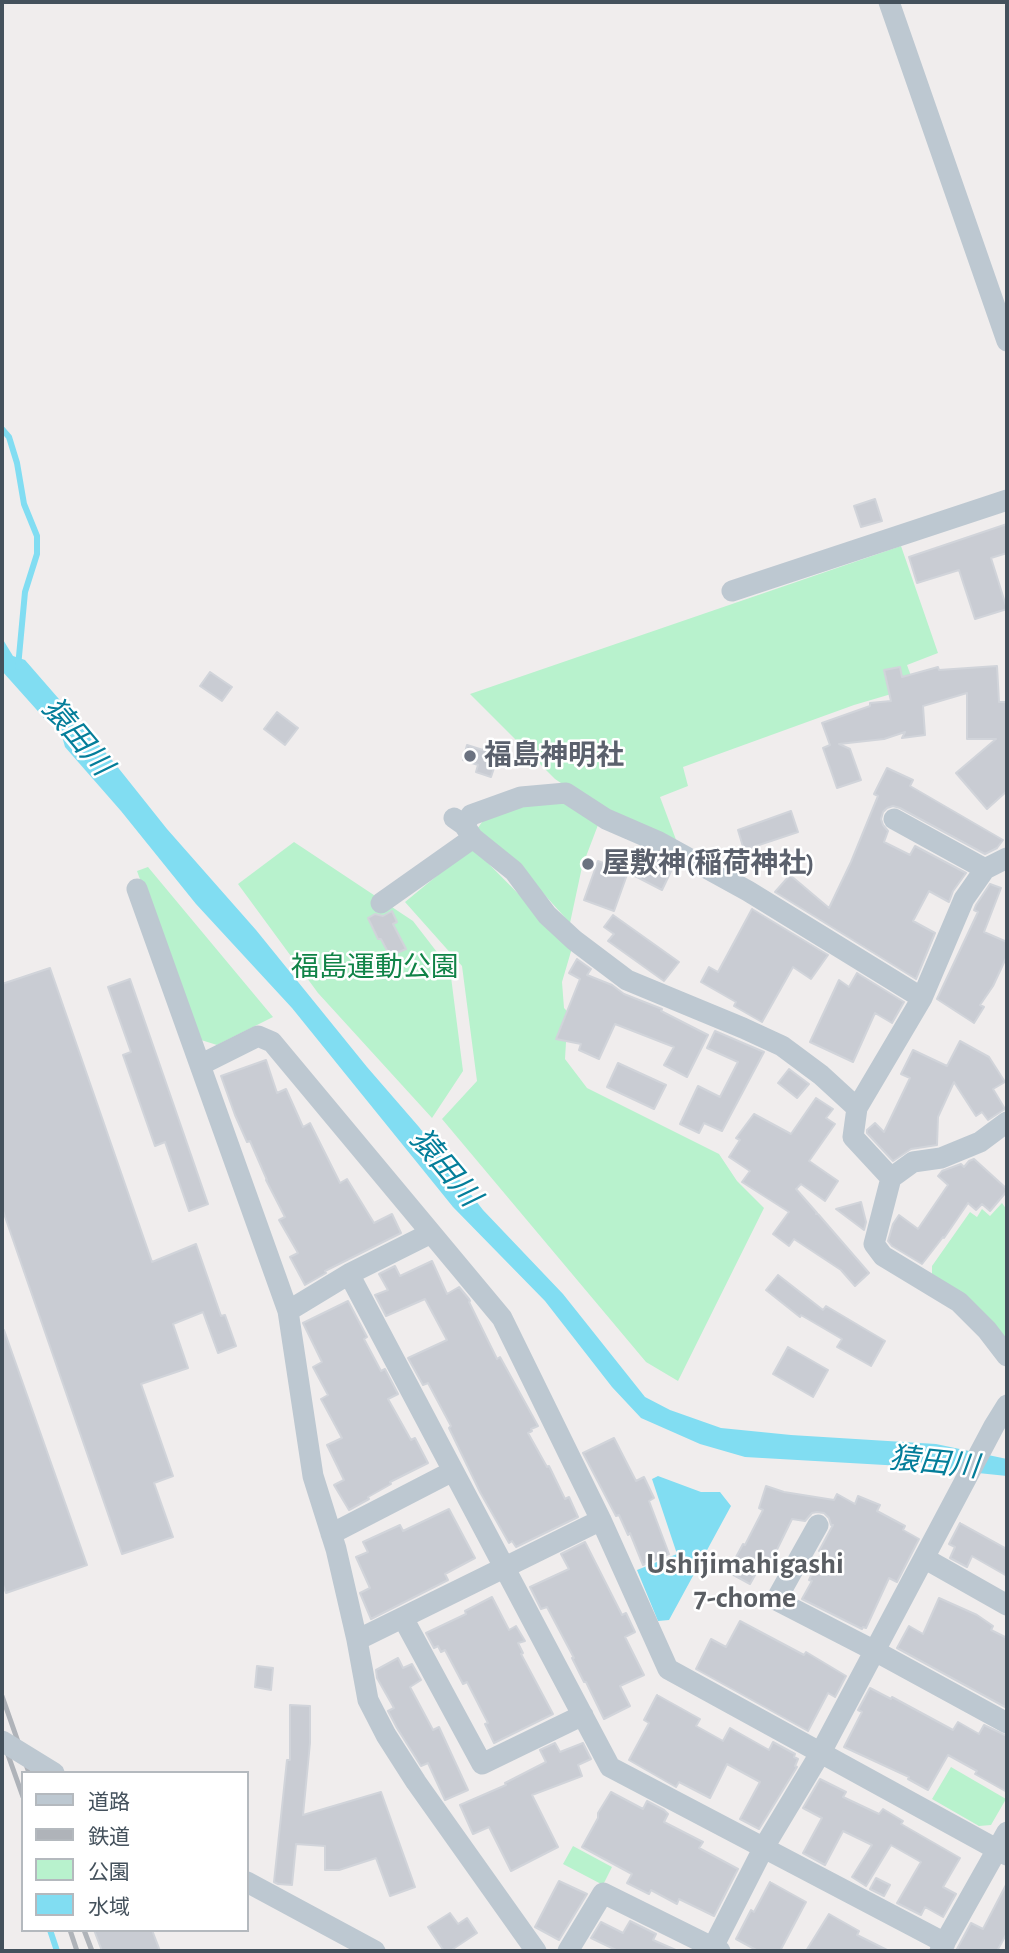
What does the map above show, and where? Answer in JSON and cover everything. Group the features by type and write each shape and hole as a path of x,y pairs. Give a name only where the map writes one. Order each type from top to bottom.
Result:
{"street":[{"path":"889,2 1007,341"},
{"path":"732,591 1007,500"},
{"path":"381,903 463,827 471,815 520,797 566,793 606,818 659,842 748,891 922,998"},
{"path":"894,819 985,869"},
{"path":"463,827 514,871 547,915 574,940 627,980 782,1046 821,1074 858,1108"},
{"path":"891,1178 853,1138 858,1108 922,998 964,899 985,869 1007,858"},
{"path":"136,889 288,1311 313,1476 331,1534 357,1640 368,1700 386,1735 416,1782 536,1951"},
{"path":"200,1065 258,1036 272,1042 502,1318 601,1520 668,1669 821,1752 1004,1845 943,1947 764,1847 610,1767 349,1274"},
{"path":"1007,1122 980,1142 942,1158 913,1162 891,1178 874,1244 883,1255 959,1302 987,1330 1007,1356"},
{"path":"288,1311 349,1274 431,1233"},
{"path":"568,1951 603,1893 714,1950 764,1847 821,1752 1007,1405"},
{"path":"331,1534 453,1471"},
{"path":"357,1640 601,1520"},
{"path":"818,1525 776,1600 1007,1723"},
{"path":"924,1558 1007,1605"},
{"path":"403,1618 482,1764 583,1715"},
{"path":"2,1741 51,1771"},
{"path":"248,1883 376,1951"}],"green space":[{"path":"901,546 938,653 907,665 915,687 854,705 683,767 688,786 660,797 678,845 610,816 555,779 470,694"},
{"path":"539,800 561,801 598,825 582,867 570,923 524,872 477,829 485,818"},
{"name":"福島運動公園","path":"294,842 413,921 450,969 463,1071 432,1118 318,993 238,884"},
{"path":"472,847 572,948 562,982 564,1008 575,1019 566,1042 565,1059 587,1088 719,1154 737,1181 764,1208 678,1381 646,1362 442,1119 477,1081 462,966 405,902"},
{"path":"148,867 273,1017 217,1045 198,1039 137,871"},
{"path":"1002,1203 1007,1210 1007,1347 932,1276 932,1266 970,1212 977,1217 982,1209 990,1216"},
{"path":"951,1767 1006,1799 991,1825 979,1826 932,1799"},
{"path":"573,1846 612,1867 603,1885 563,1864"}],"water":[{"name":"猿田川","path":"2,638 13,656 25,660 112,760 419,1127 483,1210 563,1294 645,1397 670,1410 721,1428 936,1444 1007,1459 1007,1476 920,1467 745,1457 700,1444 641,1418 612,1387 545,1301 453,1207 292,1008 196,904 65,747 60,729 44,718 2,671"},
{"path":"658,1476 701,1492 720,1492 731,1506 669,1620 658,1621 637,1570 677,1554 652,1479"}],"building":[{"path":"875,499 882,521 861,527 854,506"},
{"path":"1007,524 1007,553 991,558 1007,609 975,619 959,570 917,583 909,557"},
{"path":"997,666 999,702 1007,702 1007,791 987,809 956,773 996,739 967,739 967,693 923,706 925,735 902,738 905,732 884,739 839,744 850,749 861,780 837,788 823,748 830,745 822,723 870,706 870,703 891,701 884,670 900,667 902,677 938,667 939,670"},
{"path":"210,672 232,687 222,701 200,686"},
{"path":"277,712 298,728 285,745 264,729"},
{"path":"467,745 483,750 485,745 500,750 491,777 476,772 478,765 463,760"},
{"path":"887,768 913,780 910,786 1003,840 997,848 985,854 900,808 893,806 883,812 881,819 888,831 884,842 910,855 915,846 966,873 953,891 949,902 929,891 913,921 935,933 916,979 775,892 790,875 829,908 851,862 878,796 874,794"},
{"path":"791,811 798,832 744,850 738,830"},
{"path":"645,850 674,865 662,890 633,875"},
{"path":"598,861 628,872 614,911 584,900"},
{"path":"990,884 1001,888 984,932 1007,942 1007,956 993,986 980,1005 984,1007 974,1023 937,999 978,912 974,910 976,905"},
{"path":"752,909 828,955 811,979 793,967 762,1022 734,1006 736,1002 701,982 709,967 718,972"},
{"path":"392,911 397,922 393,924 406,949 390,956 368,918 375,914 383,916"},
{"path":"613,915 679,962 664,981 608,941 614,934 604,927"},
{"path":"577,959 591,969 587,975 662,1009 661,1011 708,1035 687,1077 664,1065 674,1047 615,1024 599,1059 579,1050 581,1044 556,1039 580,979 569,973"},
{"path":"50,968 152,1262 196,1244 221,1316 225,1315 236,1346 218,1353 203,1312 173,1324 188,1368 141,1384 173,1476 154,1483 173,1537 122,1554 2,1208 2,984"},
{"path":"857,973 904,1002 892,1023 875,1013 853,1062 810,1042 839,980 849,987"},
{"path":"130,979 208,1204 189,1211 165,1142 155,1146 123,1055 131,1052 108,987"},
{"path":"715,1031 764,1052 722,1131 704,1123 699,1133 680,1124 698,1086 720,1097 738,1062 707,1048"},
{"path":"960,1041 989,1057 1005,1082 993,1089 1005,1109 988,1120 982,1112 976,1116 954,1082 938,1117 937,1145 911,1149 893,1161 867,1130 875,1123 884,1132 910,1078 901,1074 913,1050 947,1066"},
{"path":"266,1060 277,1093 286,1089 303,1127 310,1123 340,1183 347,1179 374,1223 392,1214 401,1233 325,1271 326,1273 305,1285 290,1257 298,1253 279,1220 285,1217 250,1141 247,1142 221,1076"},
{"path":"618,1063 666,1085 654,1109 607,1087"},
{"path":"789,1069 809,1084 797,1098 778,1083"},
{"path":"816,1098 833,1109 826,1118 835,1124 809,1161 838,1181 825,1201 801,1184 796,1189 869,1273 855,1286 841,1270 794,1239 789,1246 773,1234 789,1212 742,1182 750,1171 729,1157 740,1140 736,1138 754,1114 791,1134"},
{"path":"974,1159 1007,1189 990,1211 982,1204 976,1210 968,1203 922,1264 892,1246 888,1241 899,1215 918,1229 948,1185 938,1176 942,1171 961,1164 964,1167"},
{"path":"861,1202 866,1222 864,1230 836,1209"},
{"path":"432,1261 447,1294 459,1287 469,1299 497,1359 500,1357 538,1426 528,1433 547,1467 549,1466 565,1499 569,1497 578,1517 516,1547 512,1541 509,1543 480,1492 449,1428 451,1426 428,1383 423,1385 408,1358 447,1340 425,1299 386,1316 375,1295 388,1290 379,1274 395,1266 400,1276"},
{"path":"778,1275 823,1310 826,1306 885,1341 871,1366 837,1347 842,1339 801,1315 800,1317 766,1290"},
{"path":"348,1301 381,1371 385,1369 398,1394 388,1399 411,1440 415,1438 428,1463 390,1482 391,1484 349,1510 334,1485 344,1480 327,1445 342,1438 321,1399 328,1395 313,1367 322,1362 303,1323"},
{"path":"2,1330 87,1565 6,1593 2,1582"},
{"path":"788,1347 828,1370 813,1397 773,1374"},
{"path":"614,1438 636,1481 644,1477 654,1498 649,1501 669,1554 643,1565 630,1533 628,1535 619,1515 616,1516 583,1453"},
{"path":"766,1486 784,1492 834,1500 837,1494 855,1504 858,1496 880,1505 877,1511 905,1526 903,1530 919,1539 897,1582 889,1578 866,1628 862,1629 802,1599 812,1581 809,1580 822,1552 819,1551 833,1525 824,1513 812,1513 805,1521 792,1519 766,1572 759,1568 750,1584 728,1572 763,1510 759,1508"},
{"path":"449,1509 475,1558 445,1574 448,1580 371,1619 360,1593 370,1588 356,1557 368,1552 363,1542 400,1525 403,1531"},
{"path":"960,1523 1007,1549 1007,1576 972,1556 967,1567 950,1558 955,1547 949,1544"},
{"path":"585,1542 622,1615 626,1613 635,1632 625,1637 644,1675 620,1686 630,1706 604,1719 547,1607 541,1609 530,1587 569,1569 561,1554"},
{"path":"492,1597 509,1630 516,1626 525,1641 518,1643 523,1653 521,1654 553,1714 494,1743 485,1724 488,1723 467,1682 463,1684 445,1650 441,1652 438,1646 434,1648 426,1633 466,1614 465,1611"},
{"path":"939,1598 977,1615 993,1626 991,1630 1007,1638 1007,1708 897,1648 909,1626 923,1634"},
{"path":"740,1621 804,1655 806,1652 846,1676 835,1697 828,1693 808,1731 696,1669 711,1639 726,1647"},
{"path":"398,1658 403,1668 412,1664 421,1680 410,1687 433,1730 439,1727 468,1790 445,1800 428,1763 421,1766 397,1728 388,1711 394,1708 377,1678 376,1670"},
{"path":"257,1666 273,1668 271,1690 255,1687"},
{"path":"870,1688 953,1730 958,1722 979,1734 984,1725 1007,1736 1007,1792 948,1755 928,1790 908,1779 909,1777 844,1747 862,1712 858,1710"},
{"path":"657,1695 700,1719 696,1726 723,1741 730,1728 769,1750 773,1742 795,1754 794,1757 798,1759 795,1766 797,1767 759,1829 740,1819 760,1782 727,1764 710,1798 679,1782 676,1787 629,1760 649,1723 644,1720"},
{"path":"290,1705 310,1706 310,1743 303,1815 381,1792 415,1887 390,1896 376,1858 339,1870 325,1870 325,1846 296,1844 292,1885 274,1882 287,1760 290,1760"},
{"path":"555,1743 560,1752 583,1743 591,1759 578,1765 582,1776 532,1795 558,1847 511,1871 489,1827 473,1834 460,1805 506,1785 505,1783 546,1762 540,1750"},
{"path":"820,1779 846,1792 843,1797 879,1814 883,1809 903,1821 901,1824 960,1858 943,1887 956,1894 943,1917 925,1907 921,1915 897,1903 921,1862 891,1845 866,1886 852,1877 872,1845 843,1831 825,1865 803,1853 822,1818 803,1808"},
{"path":"611,1792 643,1809 647,1801 664,1810 668,1814 664,1822 703,1842 699,1848 738,1869 714,1916 679,1899 677,1904 651,1890 649,1894 627,1883 632,1874 582,1847"},
{"path":"876,1878 890,1885 884,1896 870,1889"},
{"path":"559,1881 587,1894 559,1940 535,1927"},
{"path":"770,1882 806,1902 780,1951 758,1951 736,1939"},
{"path":"1007,1883 1007,1933 997,1951 956,1951 971,1923 983,1929"},
{"path":"450,1913 458,1924 467,1918 477,1933 450,1951 444,1951 428,1927"},
{"path":"829,1914 859,1931 857,1935 889,1951 806,1951"},
{"path":"630,1921 656,1934 653,1940 678,1951 618,1951 591,1938 601,1922 623,1933"},
{"path":"95,1932 153,1932 160,1951 102,1951"}],"waterway":[{"path":"2,429 9,437 17,463 24,504 37,536 37,554 25,592 18,667"},
{"path":"51,1932 57,1951"}],"railway":[{"path":"2,1696 28,1771"},
{"path":"2,1738 21,1791"},
{"path":"71,1932 77,1951"},
{"path":"85,1932 92,1951"}],"place":[{"name":"福島神明社","path":"470,756"},
{"name":"屋敷神(稲荷神社)","path":"588,864"}],"district":[{"name":"Ushijimahigashi 7-chome","path":"745,1581"}]}
